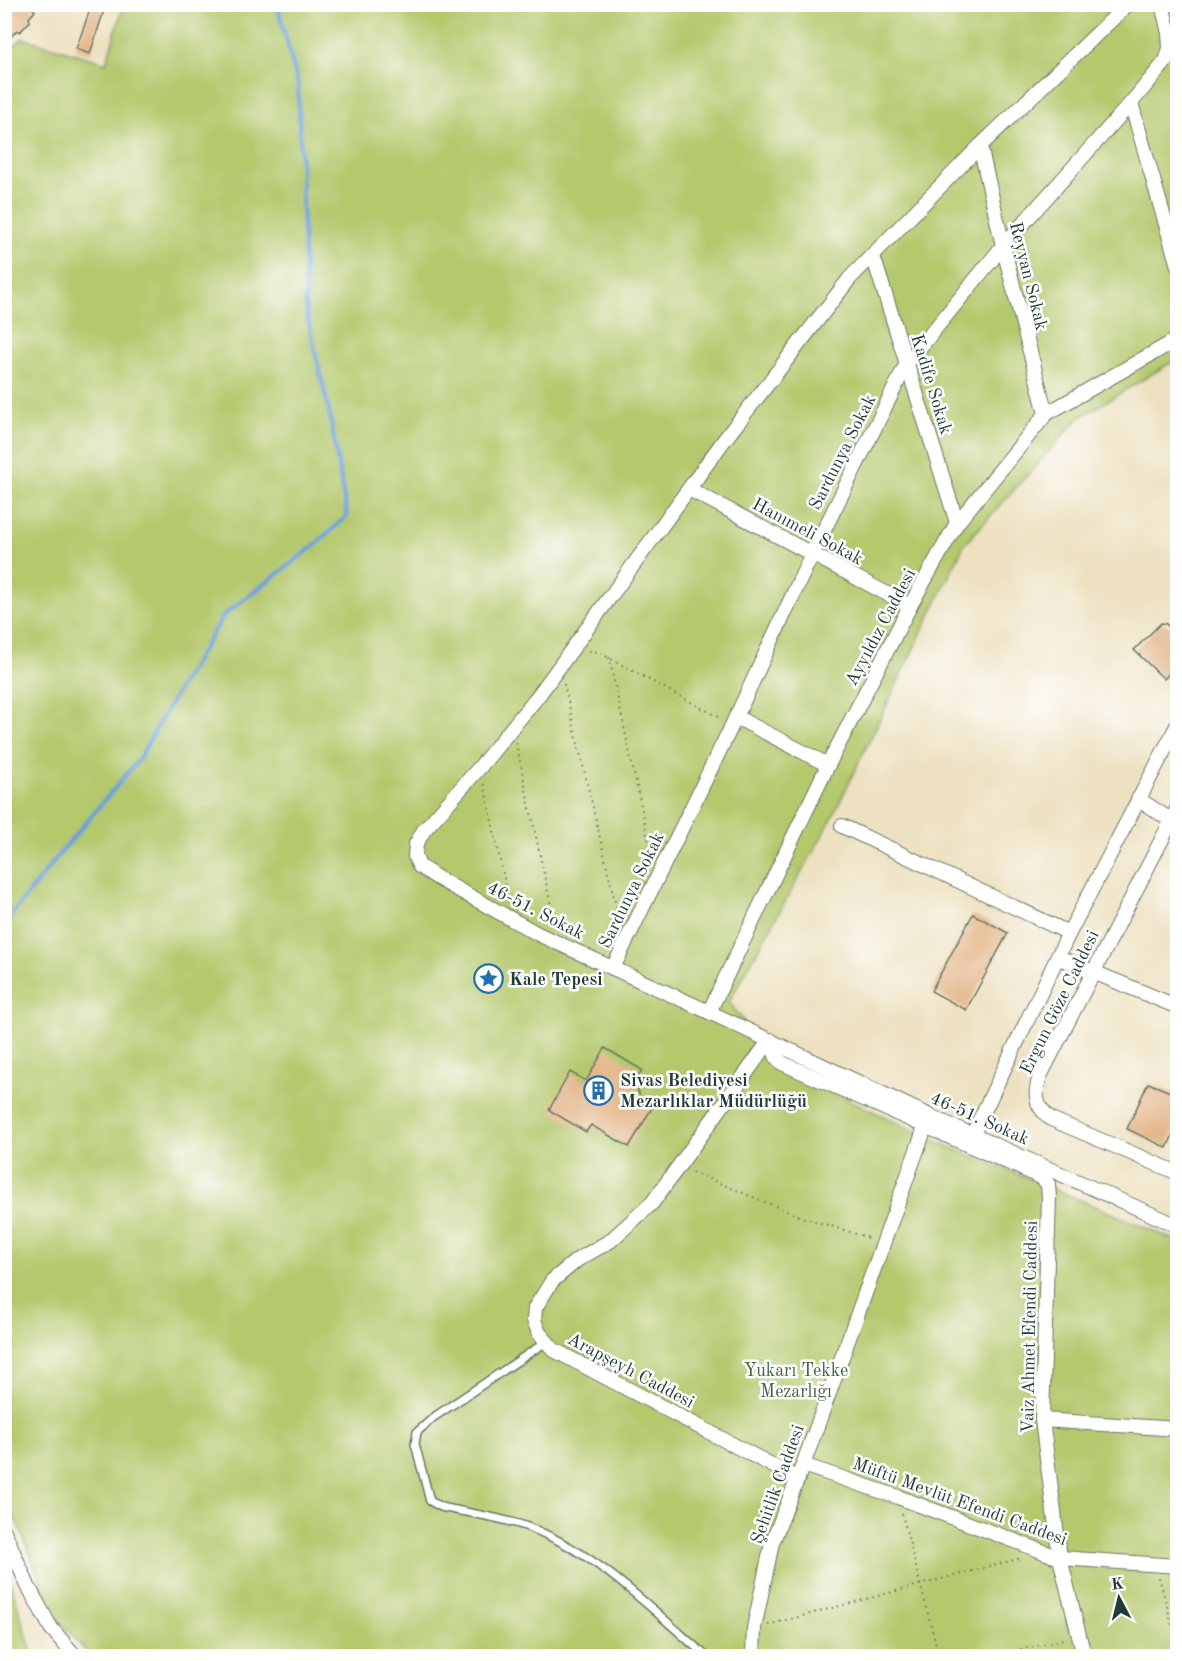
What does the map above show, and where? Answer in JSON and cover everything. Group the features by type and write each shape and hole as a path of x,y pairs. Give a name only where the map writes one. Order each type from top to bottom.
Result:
{"street":[{"path":"480,767 560,666 725,438 850,278 980,146 1128,4"},
{"name":"Sardunya Sokak","path":"613,968 734,721 812,554 907,363 1003,246 1166,61 1170,48 1169,33 1162,4"},
{"path":"1131,103 1178,266"},
{"name":"Reyyan Sokak","path":"980,146 1046,414"},
{"name":"Kadife Sokak","path":"873,256 957,523"},
{"name":"Ayyıldız Caddesi","path":"709,1012 828,765 910,606 957,523 1046,414 1178,339"},
{"name":"Hanımeli Sokak","path":"689,489 910,606"},
{"path":"734,721 828,765"},
{"name":"Ergun Göze Caddesi","path":"974,1134 1057,957 1178,724"},
{"name":"46-51. Sokak","path":"480,767 419,838 415,856 419,866 558,943 934,1118 1178,1226"},
{"path":"1138,799 1175,818"},
{"name":"Ergun Göze Caddesi","path":"1175,818 1093,971 1036,1088 1038,1105 1051,1119 1178,1173"},
{"path":"842,826 1069,933"},
{"path":"1057,957 1178,1007"},
{"name":"46-51. Sokak","path":"770,1040 777,1058 782,1063 1041,1177"},
{"name":"Arapşeyh Caddesi","path":"770,1040 652,1203 610,1241 577,1260 552,1281 535,1308 534,1320 538,1333 554,1350 798,1479"},
{"name":"Şehitlik Caddesi","path":"753,1656 754,1628 772,1543 885,1243 926,1125"},
{"name":"Vaiz Ahmet Efendi Caddesi","path":"1041,1177 1048,1184 1049,1198 1042,1420 1060,1558 1084,1656"},
{"path":"1042,1420 1178,1430"},
{"name":"Müftü Mevlüt Efendi Caddesi","path":"803,1465 898,1497 1060,1558 1178,1566"},
{"path":"4,1532 28,1586 51,1628 75,1656"}],"lane":[{"path":"546,1342 434,1417 417,1432 415,1444 430,1501 441,1507 525,1526 570,1546 609,1574 706,1656"}],"path":[{"path":"589,651 609,657 734,721"},
{"path":"609,657 657,878"},
{"path":"560,666 625,944"},
{"path":"513,727 558,943"},
{"path":"480,767 513,920"},
{"path":"679,1166 802,1217 885,1243"},
{"path":"898,1497 939,1656"},
{"path":"754,1628 1021,1558"},
{"path":"1155,1564 1178,1647"},
{"path":"998,1656 1078,1635"}],"green space":[{"name":"Yukarı Tekke Mezarlığı","path":"124,4 1177,5 1177,359 1079,418 964,545 831,820 729,1002 776,1065 940,1143 1177,1241 1177,1656 90,1656 51,1611 22,1533 4,1496 4,54 23,38 106,63"},
{"path":"5,1565 33,1656 5,1656"}],"building":[{"path":"12,4 29,4 35,11 20,32 17,30 4,44 4,12"},
{"path":"92,4 106,4 90,54 76,49"},
{"path":"1161,623 1166,624 1178,635 1178,664 1164,679 1134,650"},
{"path":"973,914 1008,933 966,1010 931,991"},
{"name":"Sivas Belediyesi Mezarlıklar Müdürlüğü","path":"605,1048 642,1070 635,1081 641,1100 653,1106 629,1147 591,1125 586,1132 549,1110 570,1072 586,1081"},
{"path":"1148,1083 1178,1095 1178,1123 1167,1148 1127,1129"}],"waterway":[{"path":"4,924 139,759 224,615 314,546 347,516 329,411 306,311 298,84 277,4"}],"place":[{"name":"Kale Tepesi","path":"488,979"},
{"name":"Sivas Belediyesi Mezarlıklar Müdürlüğü","path":"599,1090"}]}
